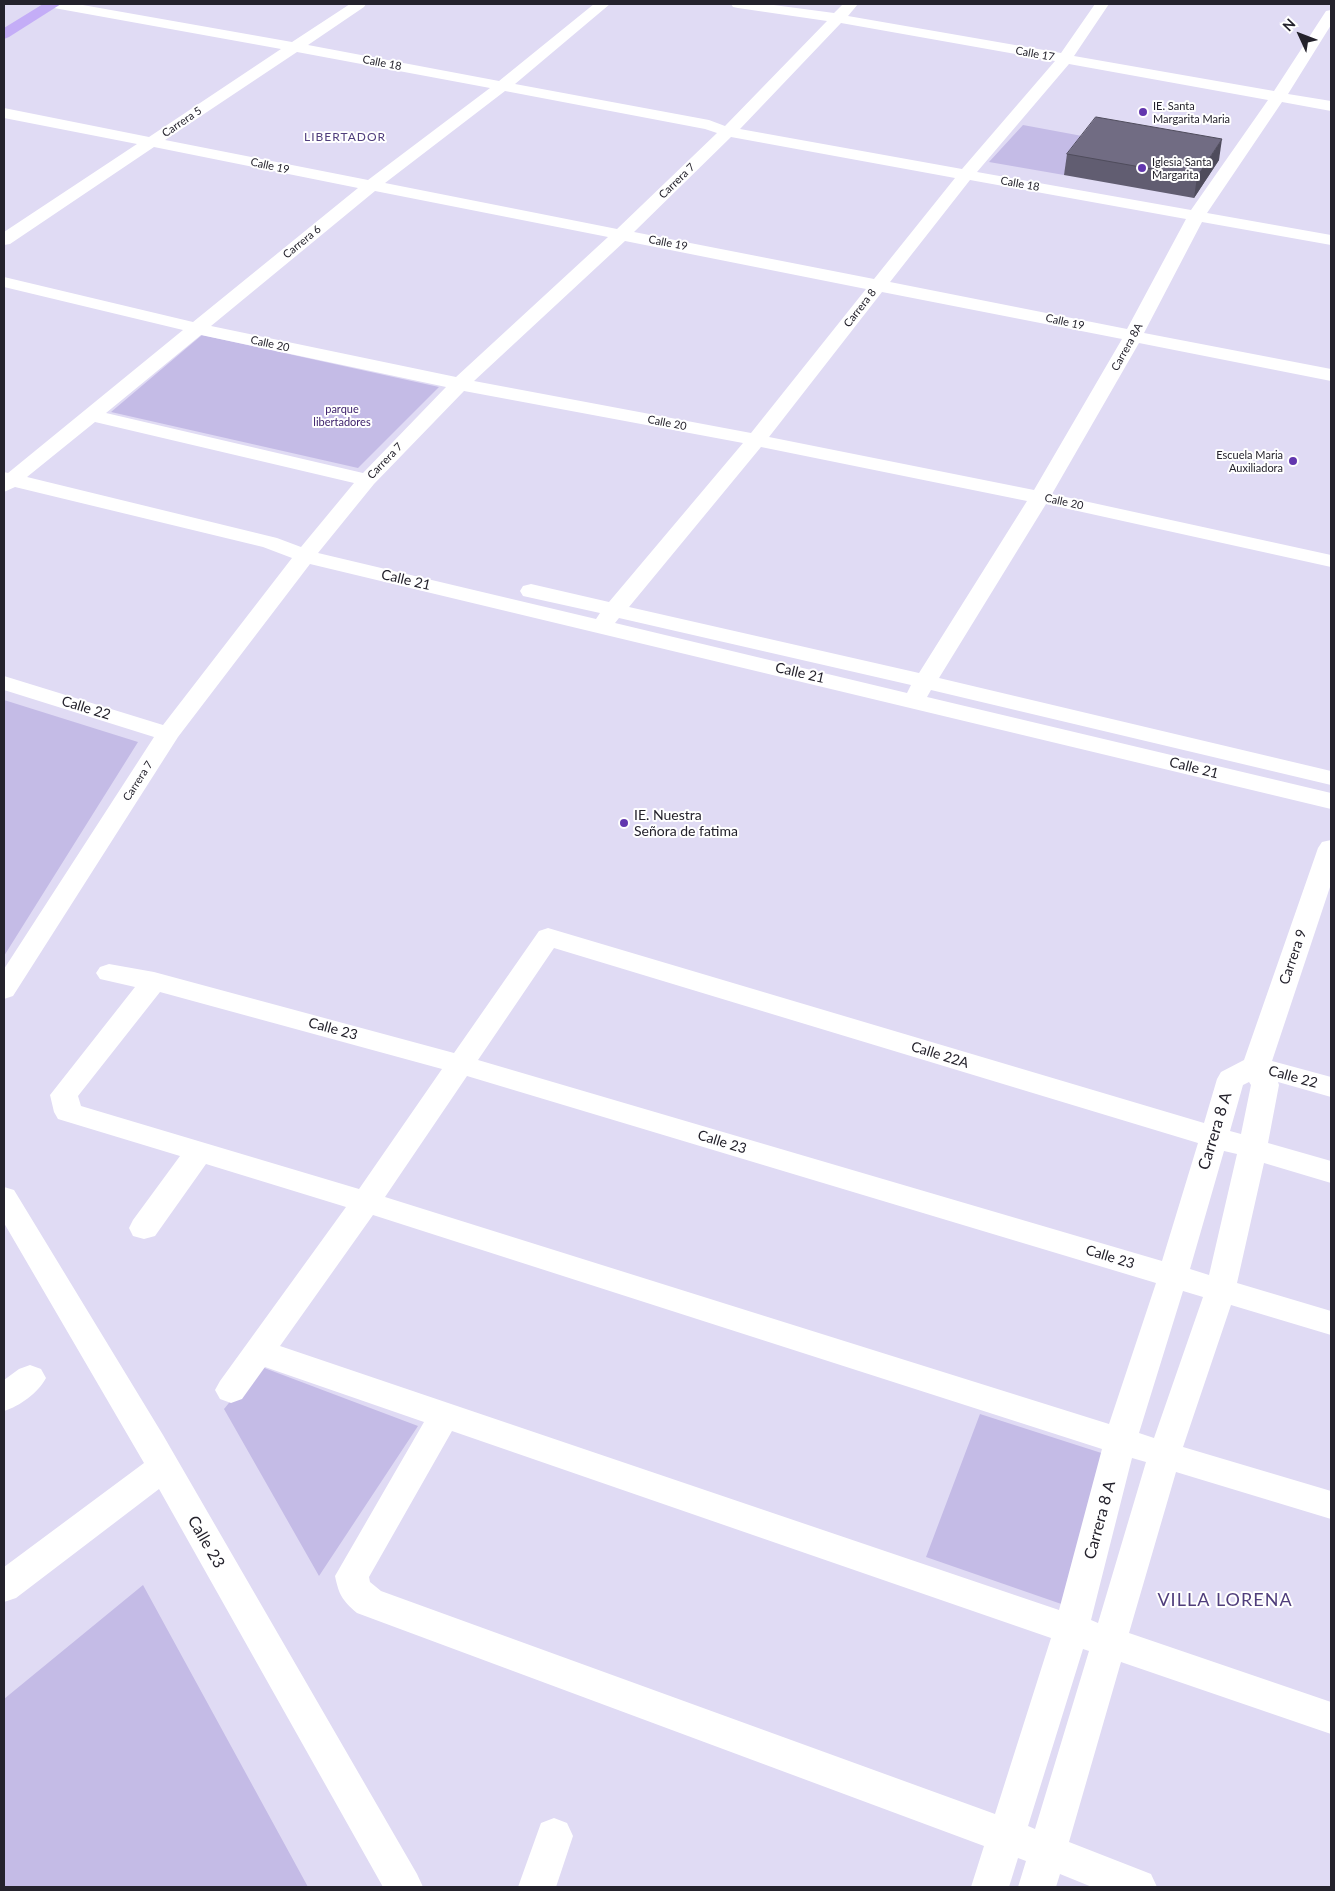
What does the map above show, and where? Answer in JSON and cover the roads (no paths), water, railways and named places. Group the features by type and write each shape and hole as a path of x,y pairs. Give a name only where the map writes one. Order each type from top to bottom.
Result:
{"main road":[{"path":"4,34 54,4"}],"street":[{"name":"Calle 18","path":"54,4 296,46 710,125 1080,189 1199,211 1331,240"},
{"name":"Carrera 5","path":"4,240 359,4"},
{"name":"Carrera 6","path":"6,481 371,186 604,4"},
{"name":"Calle 17","path":"738,4 836,18 1331,106"},
{"name":"Carrera 7","path":"4,990 168,734 310,550 367,480 460,384 622,234 732,128 851,4"},
{"name":"Carrera 8","path":"608,618 756,440 970,170 1064,60 1102,4"},
{"name":"Carrera 8A","path":"919,691 1040,497 1133,336 1199,211 1278,97 1331,14"},
{"name":"Calle 19","path":"4,113 879,284 1331,375"},
{"name":"Calle 18","path":"1199,211 1331,230"},
{"name":"Calle 20","path":"4,282 196,328 460,384 756,440 1040,497 1331,561"},
{"path":"90,415 367,480"},
{"name":"Calle 21","path":"6,481 919,691 1331,778"},
{"name":"Calle 22","path":"4,682 168,734"},
{"name":"Calle 21","path":"919,691 1331,801"},
{"name":"Carrera 9","path":"1256,1066 1331,848"},
{"name":"Calle 22A","path":"459,1064 548,937 1254,1147 1331,1172"},
{"name":"Calle 23","path":"109,973 154,981 459,1064 1331,1323"},
{"path":"154,981 64,1095 68,1112 366,1202 1120,1441 1331,1504"},
{"path":"231,1390 366,1202 459,1064"},
{"path":"1037,1887 1165,1453 1220,1291 1254,1147 1265,1085 1256,1066"},
{"name":"Calle 22","path":"1256,1066 1331,1087"},
{"name":"Carrera 8 A","path":"990,1887 1071,1631 1120,1441 1173,1276 1230,1079 1256,1066"},
{"path":"144,1228 199,1152"},
{"name":"Calle 23","path":"4,1198 163,1467 404,1887"},
{"path":"259,1352 1071,1631 1110,1642 1331,1718"},
{"path":"4,1398 30,1378"},
{"path":"445,1415 352,1576 356,1590 369,1602 1047,1851 1138,1887"},
{"path":"4,1587 163,1467"},
{"path":"537,1887 554,1836"}],"place":[{"name":"IE. Santa Margarita Maria","path":"1143,112"},
{"name":"Iglesia Santa Margarita","path":"1142,168"},
{"name":"Escuela Maria Auxiliadora","path":"1293,461"},
{"name":"IE. Nuestra Señora de fatima","path":"624,823"}],"district":[{"name":"LIBERTADOR","path":"345,137"},
{"name":"VILLA LORENA","path":"1225,1600"}],"park label":[{"name":"parque libertadores","path":"342,415"}]}
